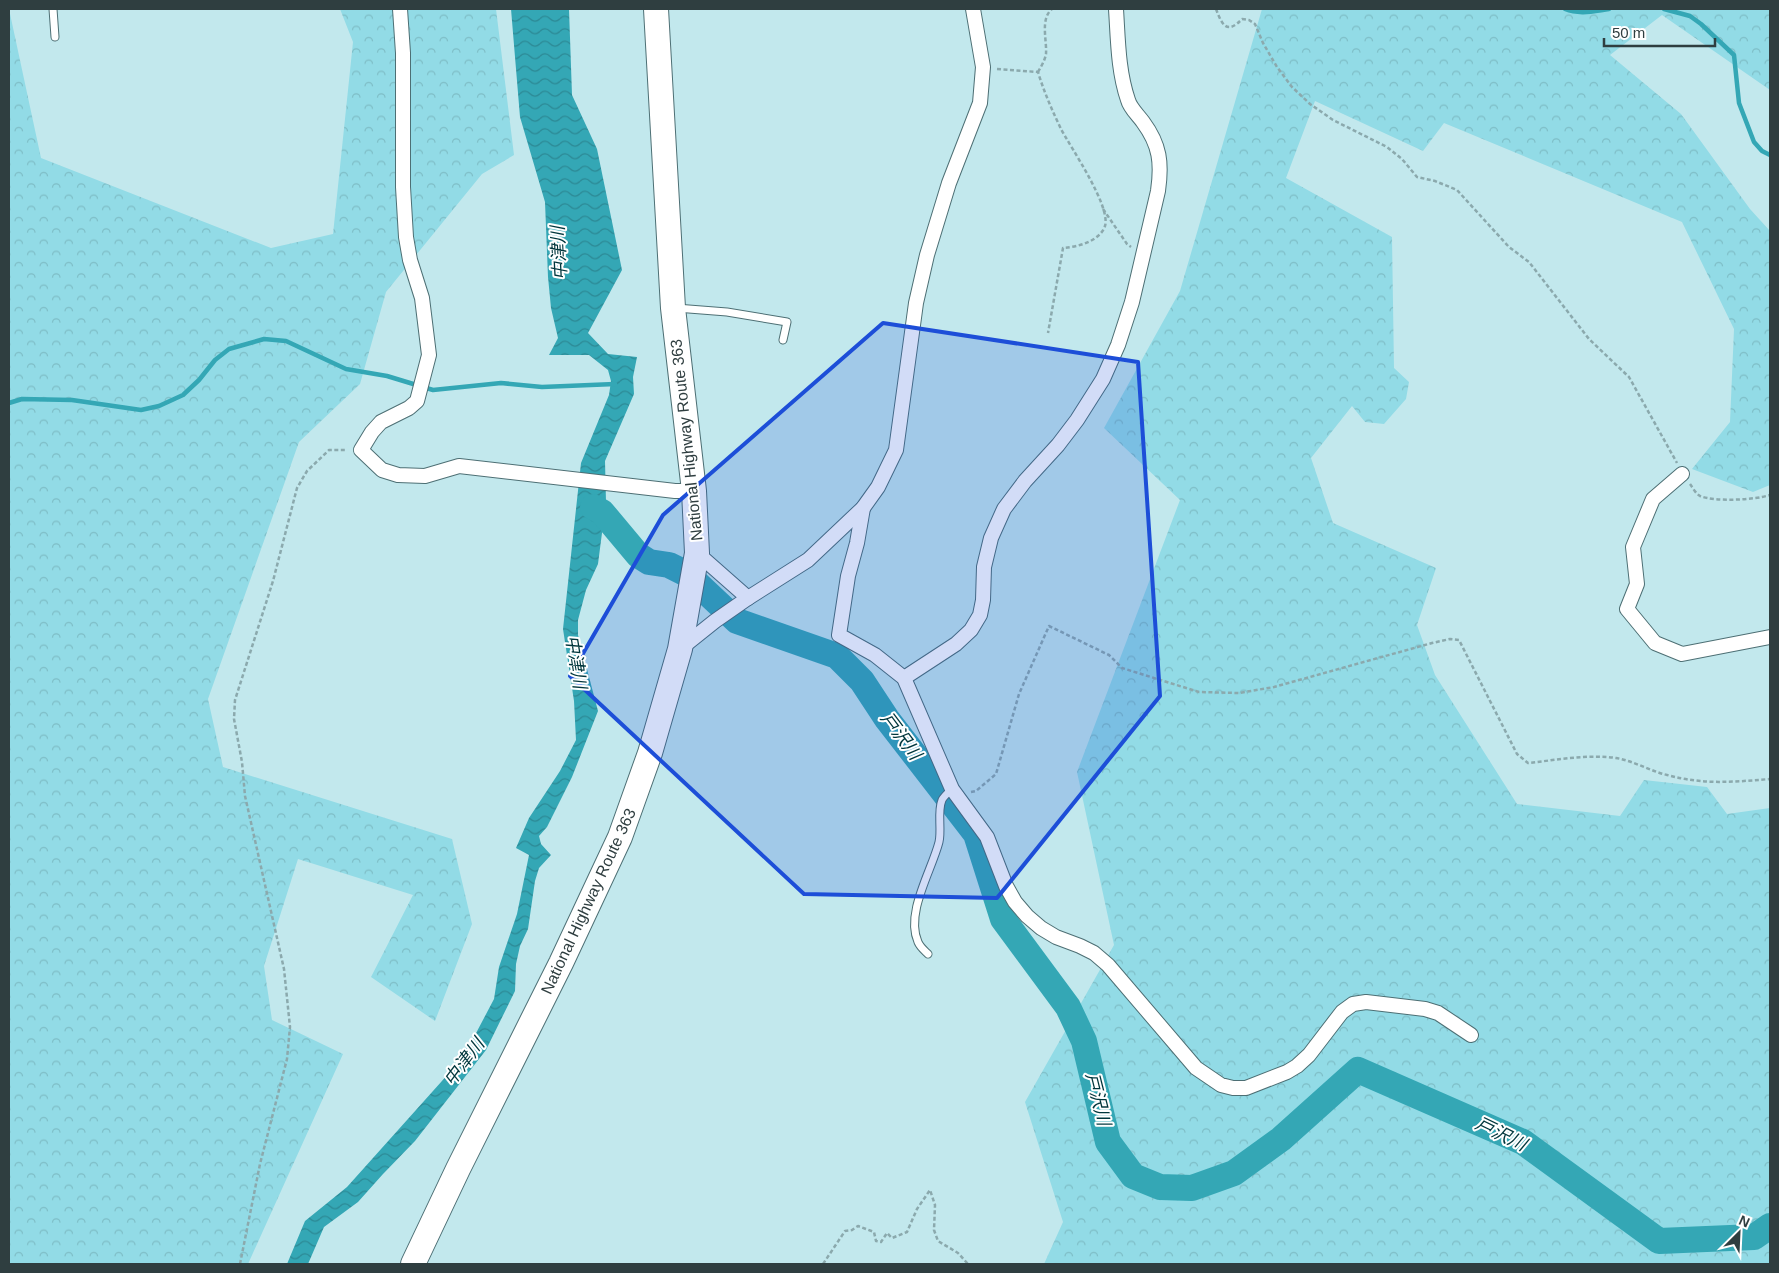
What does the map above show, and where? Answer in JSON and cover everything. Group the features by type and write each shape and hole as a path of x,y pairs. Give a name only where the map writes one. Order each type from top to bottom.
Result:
{"highway":[{"name":"National Highway Route 363","path":"413,1264 454,1177 561,963 620,837 650,753 680,649 697,553 684,491 656,9"}],"street":[{"path":"400,9 403,53 403,187 406,237 410,260 422,298 429,355 417,401 409,408 381,422 372,432 361,450 382,470 398,475 425,476 459,466 684,491"},
{"path":"680,649 748,598 808,560 863,508 878,487 896,450 916,303 927,255 949,183 980,103 983,67 973,9"},
{"path":"904,678 956,644 971,630 980,615 983,600 984,567 991,538 1004,510 1025,481 1058,445 1103,379 1121,336 1132,302 1161,172 1159,151 1152,134 1129,103 1122,81 1116,9"},
{"path":"1682,474 1653,499 1633,547 1637,584 1627,609 1655,643 1682,654 1770,637"},
{"path":"863,508 857,543 848,576 839,635 875,655 904,678 952,789 987,837 1006,886 1015,902 1041,928 1056,938 1094,953 1108,965 1196,1068 1221,1085 1232,1088 1246,1088 1287,1072 1297,1066 1309,1055 1342,1012 1353,1004 1366,1002 1425,1008 1438,1013 1471,1035"},
{"path":"697,553 748,598"}],"lane":[{"path":"53,9 55,37"},
{"path":"673,308 727,312 787,322 783,340"},
{"path":"928,954 918,943 915,930 917,905 922,885 935,857 939,841 941,830 940,806 943,799 952,789"}],"path":[{"path":"1052,9 1045,19 1046,56 1038,72 1043,91 1103,208 1127,244 1143,257"},
{"path":"1216,9 1220,19 1227,27 1235,27 1242,20 1249,20 1255,24 1263,43 1277,67 1292,87 1310,104 1333,120 1387,147 1402,159 1416,176 1457,190 1509,247 1529,262 1589,339 1628,377 1682,474 1698,495 1712,499 1752,499 1770,495"},
{"path":"983,67 1038,72"},
{"path":"1048,333 1064,248 1073,247 1098,237 1105,224 1103,208"},
{"path":"240,1264 260,1164 287,1059 290,1027 284,969 246,796 234,719 235,700 273,580 297,488 307,471 330,450 361,450"},
{"path":"952,789 962,792 976,791 996,774 1018,694 1049,626 1109,655 1122,668 1199,692 1239,693 1274,687 1432,643 1450,639 1459,640 1517,754 1528,763 1597,756 1618,758 1666,775 1698,782 1725,783 1770,779"},
{"path":"823,1264 845,1231 852,1230 858,1226 874,1232 876,1241 881,1242 887,1233 892,1238 907,1232 917,1209 930,1190 935,1205 934,1230 938,1241 958,1253 968,1264"}],"highlighted area":[{"path":"883,323 1138,362 1160,696 997,898 804,894 570,676 663,515"}],"green space":[{"path":"9,9 41,158 271,248 333,234 353,42 340,9 496,9 514,155 482,174 386,292 360,384 299,442 208,699 223,767 452,839 472,924 435,1021 371,977 413,895 298,859 264,966 272,1020 343,1054 248,1264 9,1264"},
{"path":"1262,9 1770,9 1770,90 1662,15 1610,55 1681,114 1750,209 1770,231 1770,485 1753,492 1692,469 1730,422 1734,329 1682,222 1444,123 1423,151 1315,101 1286,178 1392,237 1394,368 1409,382 1406,399 1384,424 1365,422 1352,406 1311,458 1333,523 1436,568 1417,625 1435,675 1517,804 1620,816 1644,780 1707,787 1727,814 1770,808 1770,1264 1044,1264 1063,1222 1025,1102 1114,945 1077,772 1180,500 1104,428 1180,291"}],"water":[{"name":"中津川","path":"511,9 569,9 572,95 597,149 622,270 588,333 608,354 637,357 633,377 634,394 605,461 606,502 598,564 586,590 578,620 578,635 598,711 572,777 547,827 539,836 541,844 551,855 539,868 535,881 528,929 520,946 516,964 515,991 486,1050 415,1141 358,1202 324,1227 308,1264 287,1264 305,1221 347,1187 450,1072 474,1037 494,999 499,967 517,914 529,855 516,848 529,818 560,771 576,740 574,701 563,629 581,463 609,395 611,381 608,370 589,355 549,355 558,338 551,308 548,277 545,202 520,117"}],"waterway":[{"path":"1565,9 1582,12 1609,9"},
{"path":"1664,9 1690,16 1734,55 1739,103 1754,142 1762,151 1770,155"},
{"path":"9,403 22,399 72,400 141,410 159,406 183,395 199,380 215,360 229,349 264,339 286,341 346,369 387,376 433,390 501,383 542,387 615,384"},
{"name":"戸沢川","path":"593,507 602,512 638,555 649,562 669,565 687,574 737,621 837,656 862,681 887,719 976,834 1003,919 1068,1007 1084,1041 1108,1142 1133,1176 1160,1187 1192,1188 1234,1173 1281,1139 1358,1070 1523,1142 1659,1241 1754,1237 1770,1226"}]}
